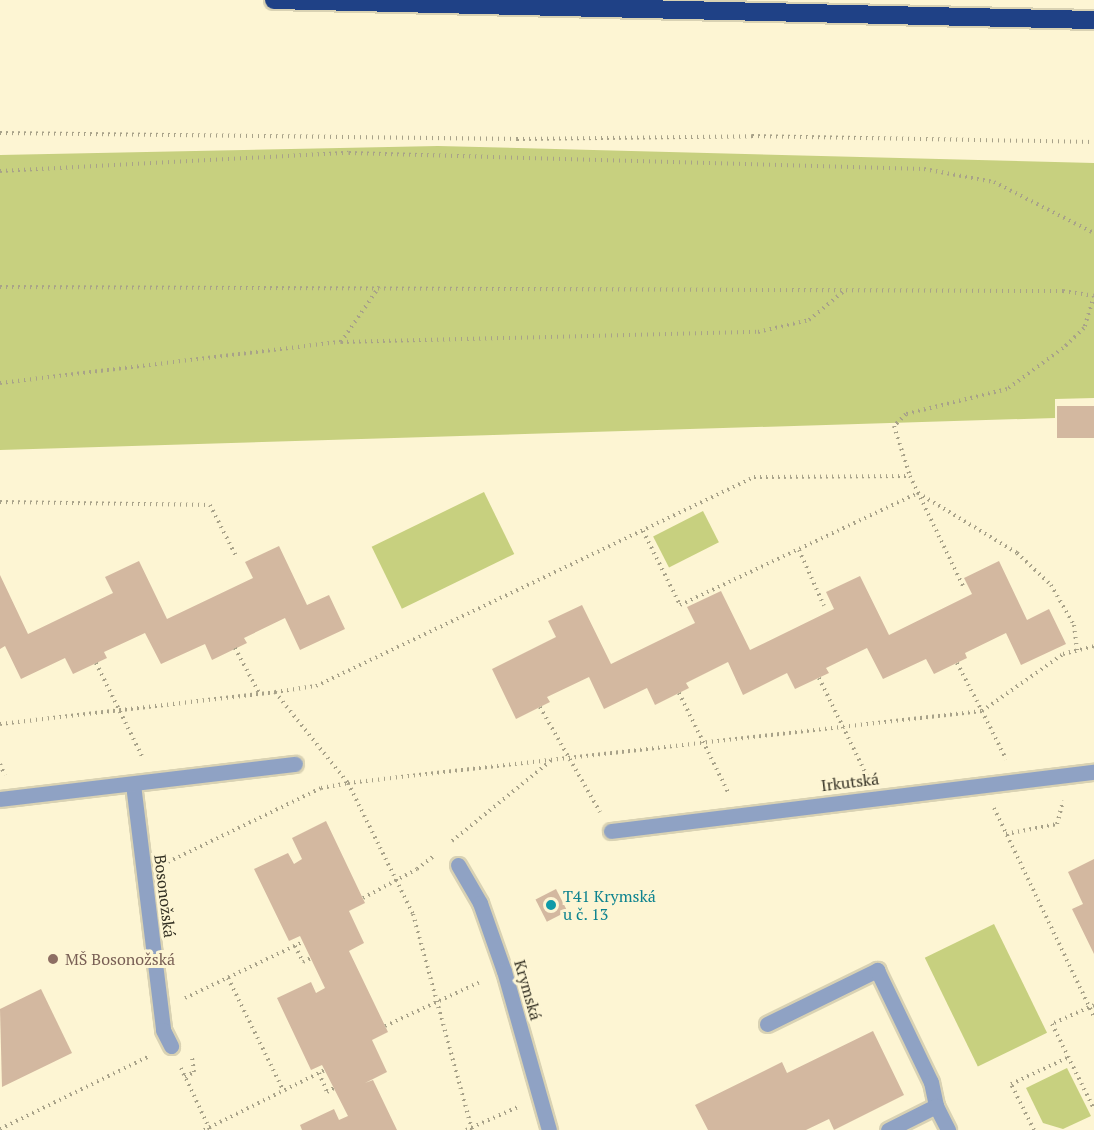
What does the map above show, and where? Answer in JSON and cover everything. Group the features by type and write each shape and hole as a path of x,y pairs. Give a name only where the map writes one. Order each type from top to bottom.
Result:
{"highway":[{"path":"274,0 1094,20"},
{"path":"1027,17 1094,14"}],"street":[{"path":"0,799 295,764"},
{"name":"Irkutská","path":"611,831 877,796 1094,772"},
{"name":"Bosonožská","path":"133,784 164,1030 171,1046"},
{"name":"Krymská","path":"458,865 480,903 504,971 549,1130"},
{"path":"767,1024 877,970 931,1082 936,1106 948,1130"},
{"path":"888,1130 936,1106"}],"path":[{"path":"0,134 517,139 752,136 1094,142"},
{"path":"0,171 349,153 924,169 994,182 1094,233"},
{"path":"0,287 846,289 1063,291 1094,296 1084,328 1063,348 1007,389 906,414 894,426 910,476 963,586"},
{"path":"340,342 380,287"},
{"path":"0,383 340,342 758,332 809,320 846,289"},
{"path":"0,724 316,686 754,477 910,476"},
{"path":"643,531 680,605 918,493"},
{"path":"918,493 1017,553 1051,585 1074,625 1077,651"},
{"path":"0,502 210,505 236,556"},
{"path":"799,550 824,606"},
{"path":"168,861 321,788 348,783 705,740 982,711 1063,654 1094,646"},
{"path":"235,648 259,693"},
{"path":"96,663 154,781"},
{"path":"957,663 1009,765"},
{"path":"819,678 877,796"},
{"path":"275,692 348,783 413,914 472,1129"},
{"path":"679,693 705,740 738,814"},
{"path":"540,707 611,831"},
{"path":"363,898 417,869 554,758"},
{"path":"1006,834 1057,824 1064,797"},
{"path":"989,800 1092,1006 1094,1017"},
{"path":"185,998 303,942"},
{"path":"294,946 303,962 311,958"},
{"path":"385,1026 504,971"},
{"path":"228,978 283,1090"},
{"path":"1092,1006 1052,1024 1094,1108"},
{"path":"0,1129 171,1046 207,1129 325,1070"},
{"path":"1034,1130 1011,1084 1069,1057"},
{"path":"319,1073 327,1092 334,1088"},
{"path":"466,1130 539,1098"}],"green space":[{"path":"438,146 1094,163 1094,398 1055,399 1055,418 0,450 0,155"},
{"path":"484,492 514,554 402,609 372,547"},
{"path":"703,511 719,542 669,568 653,536"},
{"path":"994,924 1047,1033 978,1067 925,958"},
{"path":"1067,1068 1091,1116 1063,1129 1043,1123 1026,1088"}],"building":[{"path":"1057,406 1094,406 1094,438 1057,438"},
{"path":"279,546 307,605 329,595 345,629 300,650 285,618 244,638 247,643 212,660 205,644 161,664 145,633 104,652 107,658 73,674 65,658 21,679 5,646 0,649 0,575 28,634 113,593 105,577 139,561 167,619 253,578 245,562"},
{"path":"999,561 1027,620 1049,609 1066,644 1021,665 1006,633 965,653 967,658 934,674 926,659 883,679 867,648 826,668 829,673 795,689 787,673 743,695 728,662 686,683 689,688 655,705 647,688 604,709 589,677 547,697 550,702 516,719 492,669 556,637 548,621 582,605 611,664 695,623 687,607 721,591 750,650 834,609 826,592 860,576 889,635 972,594 964,578"},
{"path":"326,821 365,903 349,911 364,943 349,951 388,1032 372,1040 387,1072 365,1083 373,1080 397,1130 302,1130 300,1125 334,1109 339,1120 348,1116 322,1065 311,1070 277,998 311,982 316,993 325,988 300,936 289,941 254,869 288,853 294,864 302,859 292,838"},
{"path":"1094,859 1094,954 1072,909 1083,904 1068,872"},
{"name":"T41 Krymská u č. 13","path":"556,889 567,911 547,922 536,899"},
{"path":"41,989 72,1053 2,1087 0,1009"},
{"path":"873,1031 904,1095 834,1130 829,1119 806,1130 708,1130 695,1105 782,1062 787,1073"}],"place":[{"name":"T41 Krymská u č. 13","path":"551,905"},
{"name":"MŠ Bosonožská","path":"53,959"}]}
